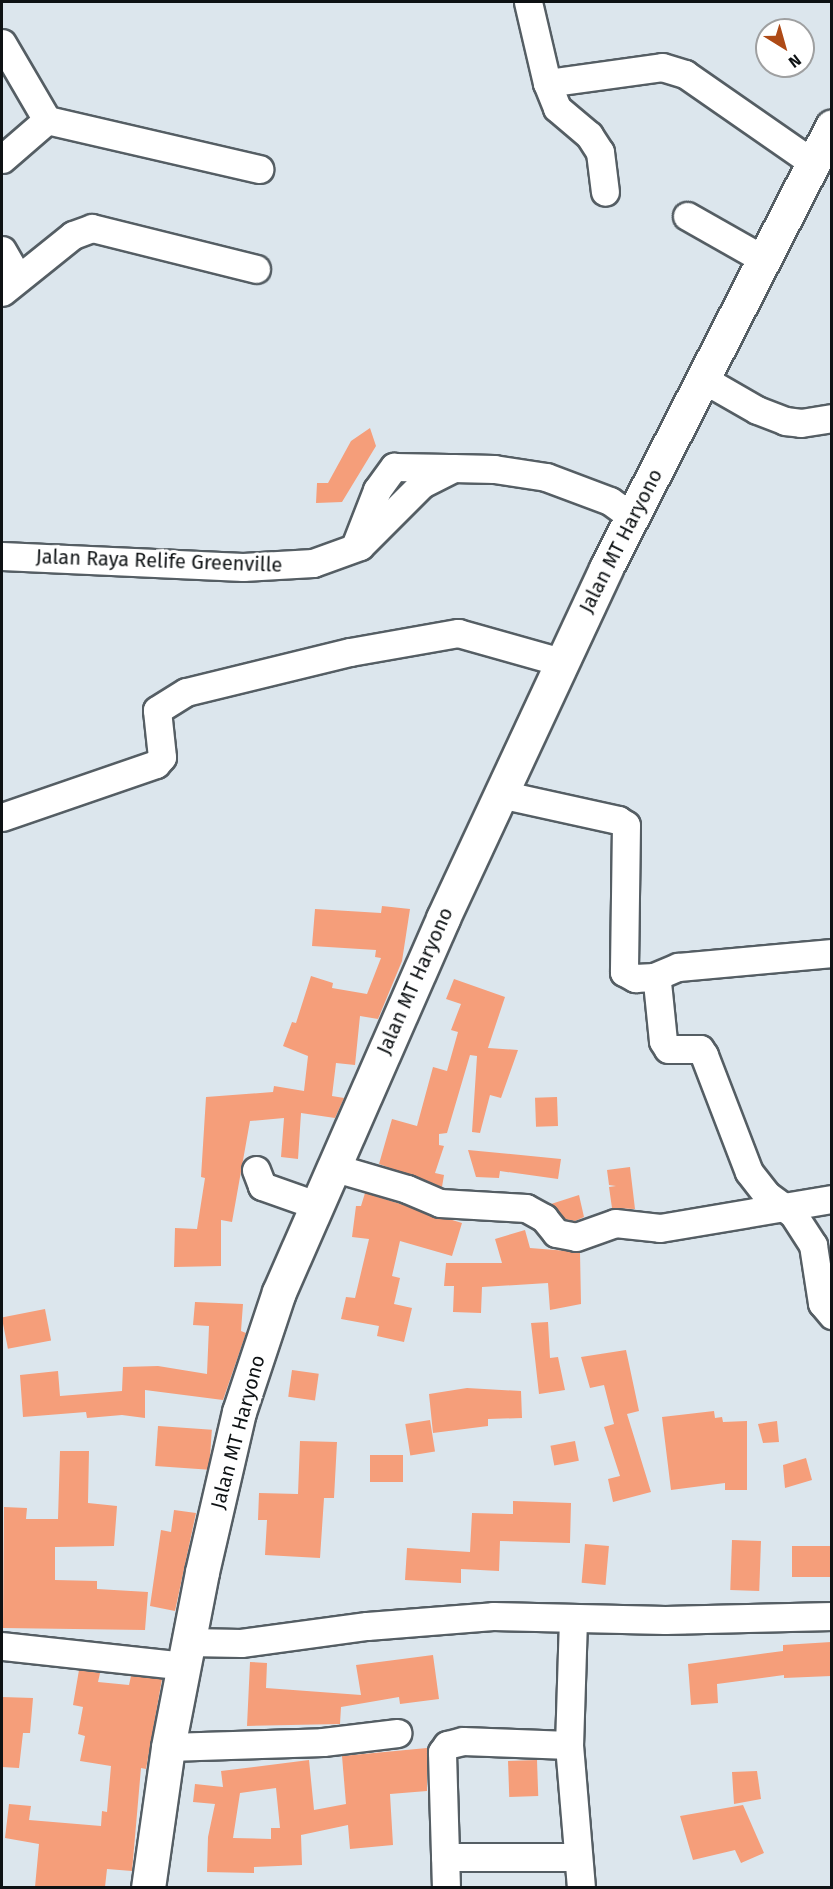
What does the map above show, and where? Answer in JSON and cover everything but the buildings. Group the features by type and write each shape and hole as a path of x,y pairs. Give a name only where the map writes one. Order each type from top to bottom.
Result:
{"main road":[{"name":"Jalan MT Haryono","path":"148,1887 168,1747 239,1412 279,1292 332,1167 561,662 831,127"}],"street":[{"path":"528,2 547,83 557,108 589,135 600,152 605,192"},
{"path":"2,44 47,120 259,169"},
{"path":"547,83 662,67 685,74 813,163"},
{"path":"2,159 47,120"},
{"path":"687,216 763,259"},
{"path":"2,250 10,285 73,235 92,228 256,268"},
{"path":"703,379 757,410 785,421 801,423 831,418"},
{"name":"Jalan Raya Relife Greenville","path":"2,556 243,567 313,563 355,548 422,484 453,468 494,469 546,477 610,501 633,518"},
{"path":"2,817 156,764 162,757 157,710 186,692 350,652 458,633 561,662"},
{"path":"500,794 618,820 626,825 624,972 635,978 654,977 678,967 831,953"},
{"path":"654,977 659,990 663,1041 668,1049 700,1048 749,1172 766,1195 784,1208 813,1245 822,1303 831,1315"},
{"path":"332,1167 407,1189 440,1203 526,1208 544,1218 556,1233 576,1238 615,1223 660,1228 831,1199"},
{"path":"256,1170 262,1186 316,1205"},
{"path":"2,1646 187,1654 241,1643 368,1626 493,1616 573,1619 831,1616"},
{"path":"573,1619 569,1745 581,1887"},
{"path":"168,1747 323,1742 397,1733"},
{"path":"446,1887 442,1752 447,1745 463,1741 569,1745"},
{"path":"445,1857 578,1857"}]}
